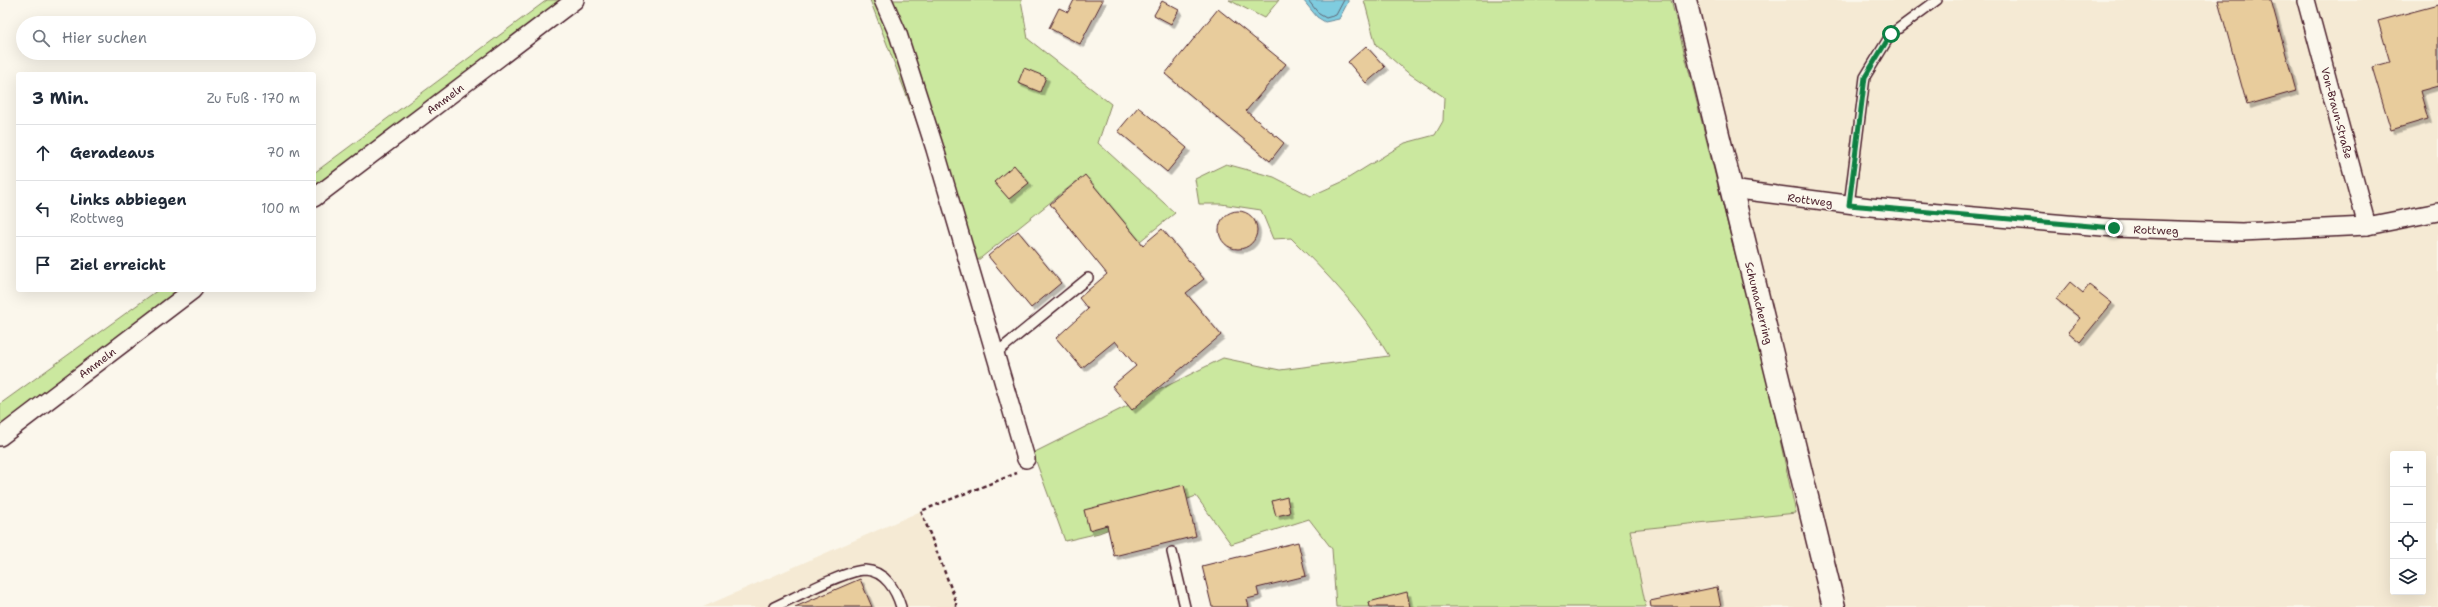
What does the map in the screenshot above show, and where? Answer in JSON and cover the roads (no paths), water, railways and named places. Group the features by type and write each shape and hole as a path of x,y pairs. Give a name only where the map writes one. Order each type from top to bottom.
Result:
{"main road":[{"name":"Schumacherring","path":"1685,0 1834,607"}],"street":[{"name":"Ammeln","path":"316,196 575,0"},
{"path":"883,0 898,34 935,150 1026,459"},
{"name":"Von-Braun-Straße","path":"2306,0 2367,226"},
{"name":"Rottweg","path":"1731,189 1849,205 2114,228 2242,232 2367,226 2438,212"},
{"name":"Ammeln","path":"0,437 191,292"}],"lane":[{"path":"1849,205 1865,77 1891,34 1937,0"},
{"path":"995,354 1088,278"},
{"path":"1172,552 1185,607"},
{"path":"774,607 844,576 865,570 881,576 894,587 901,607"}],"water":[{"path":"1303,0 1348,0 1348,2 1339,19 1325,22 1317,17"}]}
